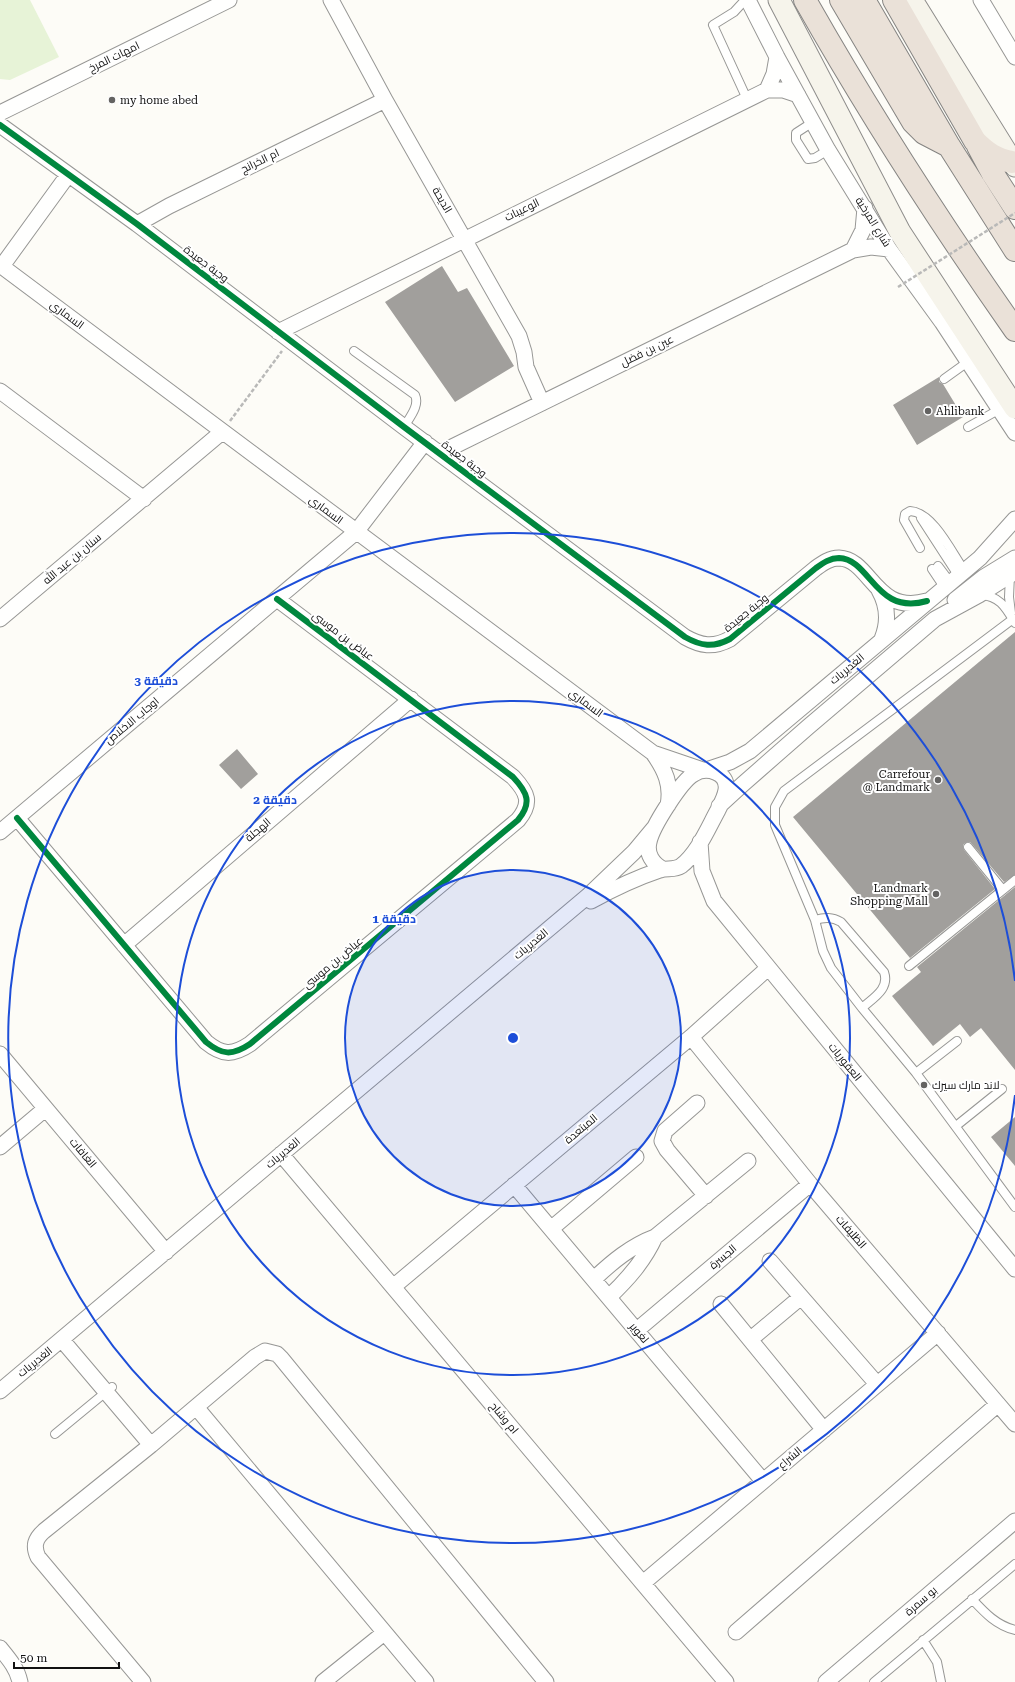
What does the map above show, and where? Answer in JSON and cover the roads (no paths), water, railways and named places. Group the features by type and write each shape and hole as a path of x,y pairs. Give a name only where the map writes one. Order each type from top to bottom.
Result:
{"highway":[{"path":"805,0 882,131 1015,330"},
{"path":"841,0 913,122 924,133 949,146"},
{"path":"864,0 876,23 949,146 1015,250"},
{"path":"894,0 993,174 1015,208"},
{"path":"975,141 985,152 1014,164"}],"main road":[{"name":"شارع المرخية","path":"779,0 900,232 1007,409"},
{"path":"912,0 1014,164"}],"street":[{"name":"الديحة","path":"331,0 385,100 519,336 524,352 526,367 542,403"},
{"name":"شارع المرخية","path":"747,0 828,150 889,248 969,362 1007,409 1015,433"},
{"path":"981,0 1015,57"},
{"name":"امهات المرخ","path":"0,113 224,1"},
{"path":"766,90 774,74 777,58"},
{"name":"الوعيبات","path":"278,332 464,238 766,90 783,90 798,95"},
{"name":"ام الخرانج","path":"137,224 169,206 385,100"},
{"name":"وجبة جعيدة","path":"0,125 137,224 404,427 685,637 703,645 722,643 730,639 816,568 831,559 839,558 853,563 884,594 898,601 912,604 927,601"},
{"path":"1,266 68,175"},
{"path":"853,250 863,230 865,208"},
{"name":"عين بن فضل","path":"440,453 853,250 871,247 889,248"},
{"name":"السماري","path":"1,266 653,753 706,770"},
{"path":"4,400 144,499"},
{"name":"سنان بن عبد الله","path":"0,619 222,432"},
{"name":"اوجاب الاخلاص","path":"0,832 356,532 425,442"},
{"name":"الغديريات","path":"980,558 1015,518"},
{"name":"الغديريات","path":"0,1391 65,1338 612,874 654,828 685,781 694,774 730,762 750,751 1015,528"},
{"name":"الغديريات","path":"565,915 623,885 663,869 680,867 700,842 719,806 962,594 984,577 1015,558"},
{"name":"الغديريات","path":"935,619 979,595 1012,573"},
{"name":"وجبة جعيدة","path":"879,589 883,596 887,613 885,630 882,639"},
{"name":"عياض بن موسى","path":"17,818 206,1042 216,1050 227,1053 241,1050 250,1044 336,974 518,820 524,812 527,800 524,789 514,777 277,599"},
{"name":"الهجلة","path":"124,945 411,699"},
{"name":"السماري","path":"653,753 666,774 670,794 668,805"},
{"path":"706,770 722,777 725,783 726,790 719,806"},
{"path":"654,828 648,842 649,852 656,865 663,869"},
{"name":"العقوريات","path":"700,842 702,871 714,901 1015,1269"},
{"name":"المبتعدة","path":"393,1287 691,1037 768,968"},
{"name":"الظليفات","path":"691,1037 810,1184 1015,1424"},
{"name":"الغافات","path":"0,1054 166,1252"},
{"path":"697,1103 665,1131 662,1141 667,1150 706,1196"},
{"path":"0,1147 45,1109"},
{"name":"ام وشاح","path":"281,1154 726,1682"},
{"path":"552,1228 636,1157"},
{"path":"594,1279 625,1253 655,1237 748,1161"},
{"name":"الجسرة","path":"637,1330 810,1184"},
{"name":"لغوير","path":"514,1185 552,1228 763,1481"},
{"path":"609,1297 644,1258 655,1237"},
{"path":"770,1261 877,1384"},
{"path":"751,1340 801,1297"},
{"path":"721,1304 824,1430"},
{"name":"الشراع","path":"643,1583 938,1333"},
{"path":"65,1338 154,1442"},
{"path":"143,1682 38,1557 35,1550 35,1543 38,1536 265,1351 277,1354 546,1682"},
{"path":"736,1632 998,1404"},
{"path":"196,1407 426,1682"},
{"name":"بو سمرة","path":"826,1682 1015,1521"},
{"path":"323,1682 384,1632"},
{"path":"0,1648 12,1661 17,1670 20,1682"}],"lane":[{"path":"747,0 734,12 713,25 747,99"},
{"path":"813,122 796,133 796,140 808,159 815,158 828,150"},
{"path":"354,352 415,395 417,401 404,427"},
{"path":"944,379 969,362"},
{"path":"968,427 1007,409"},
{"path":"920,548 904,520 905,514 910,511 918,514 934,525 954,578"},
{"path":"935,567 954,578"},
{"path":"1012,573 1009,597 1014,621"},
{"path":"979,595 988,596 1004,604 1014,621"},
{"path":"1014,621 791,785 778,798 775,807 775,825 815,920 827,960 862,1008 916,1073 1015,1207"},
{"path":"968,847 1003,890"},
{"path":"909,966 1015,880"},
{"path":"815,920 824,917 833,918 841,922 884,972 886,978 883,990 862,1008"},
{"path":"916,1073 956,1041"},
{"path":"956,1126 1002,1089"},
{"path":"55,1434 109,1390"},
{"path":"874,1682 1015,1564"},
{"path":"972,1599 993,1620 1000,1625 1015,1630"},
{"path":"923,1640 936,1662 941,1682"}],"place":[{"name":"my home abed","path":"112,100"},
{"name":"Ahlibank","path":"928,411"},
{"name":"Carrefour @ Landmark","path":"938,780"},
{"name":"Landmark Shopping Mall","path":"936,894"},
{"name":"لاند مارك سيرك","path":"924,1085"}]}
